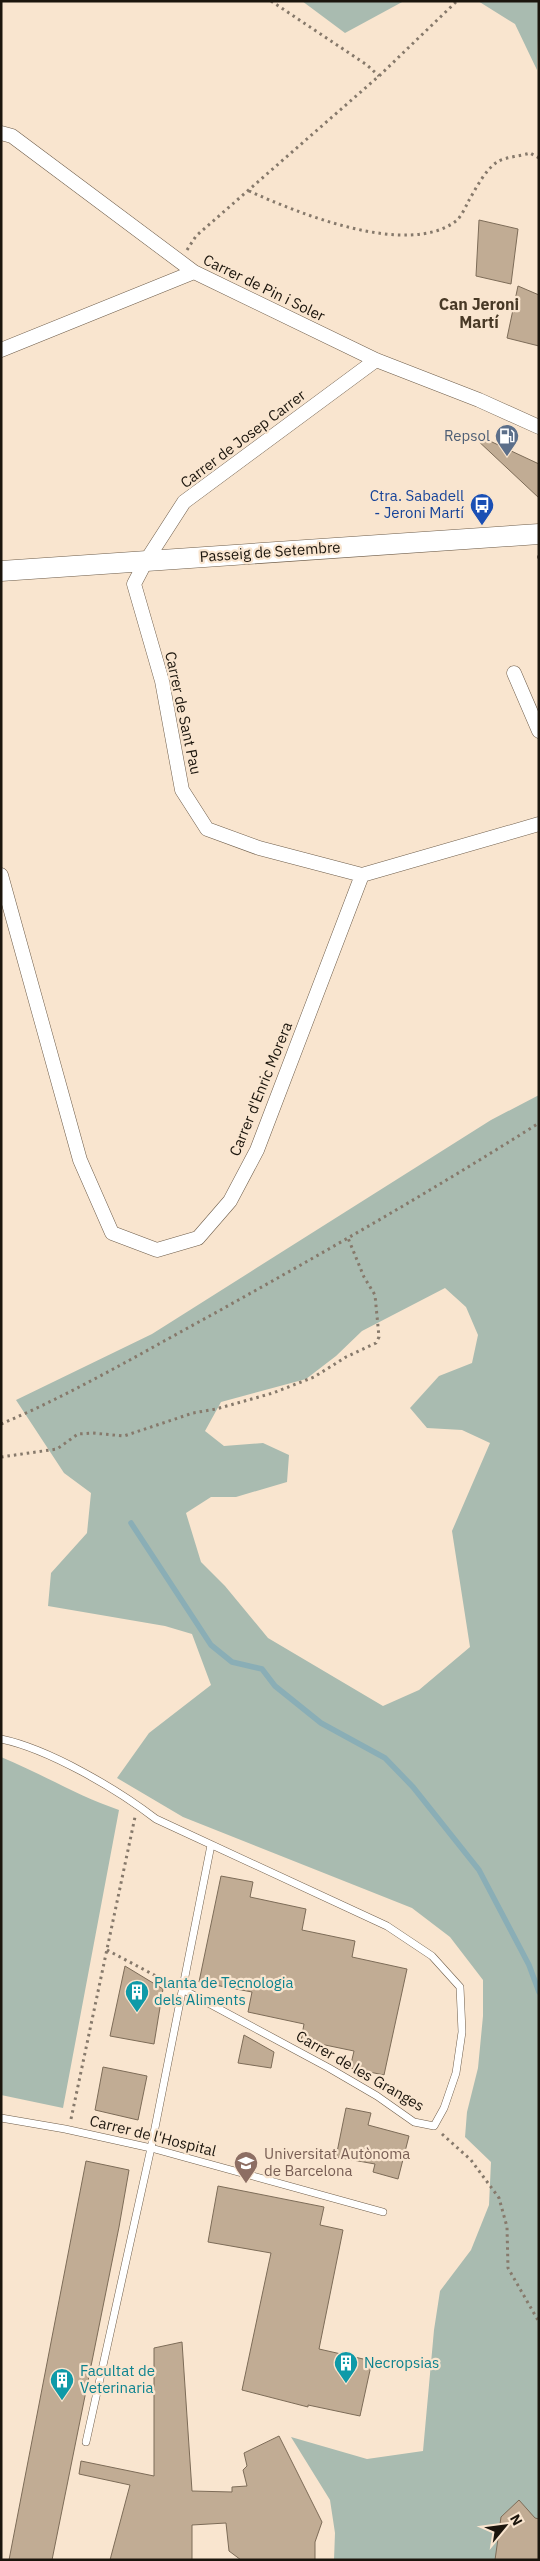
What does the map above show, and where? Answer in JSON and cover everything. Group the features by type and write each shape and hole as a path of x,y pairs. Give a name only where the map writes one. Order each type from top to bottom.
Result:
{"street":[{"name":"Carrer de Pin i Soler","path":"1,133 12,136 179,263 194,272 376,360 479,400 539,427"},
{"path":"1,350 194,272"},
{"name":"Carrer de Josep Carrer","path":"146,561 184,502 376,360"},
{"name":"Passeig de Setembre","path":"1,571 539,534"},
{"name":"Carrer de Sant Pau","path":"146,561 134,584 162,681 182,790 206,829 258,848 362,875"},
{"path":"514,673 539,731"},
{"path":"362,875 539,824"},
{"name":"Carrer d'Enric Morera","path":"1,875 80,1160 112,1233 157,1250 198,1238 234,1192 257,1150 362,875"}],"lane":[{"name":"Carrer de les Granges","path":"1,1739 36,1750 137,1805 156,1819 387,1926 432,1956 460,1987 462,2032 456,2073 444,2108 434,2126 414,2122 377,2096 329,2068 182,1989"},
{"path":"86,2442 152,2148 211,1845"},
{"name":"Carrer de l'Hospital","path":"1,2118 152,2148 383,2212"}],"path":[{"path":"270,1 367,65 378,76"},
{"path":"179,263 196,236 378,76 457,1"},
{"path":"249,191 286,208 335,225 380,234 430,234 457,221 476,188 498,162 530,153 539,158"},
{"path":"1,1424 54,1401 348,1238 436,1187 539,1123"},
{"path":"1,1457 57,1449 78,1434 93,1433 124,1436 193,1413 216,1409 273,1393 314,1377 346,1357 376,1344 379,1336 375,1295 364,1276 348,1238"},
{"path":"69,2130 137,1805"},
{"path":"106,1950 182,1989"},
{"path":"434,2126 471,2160 499,2198 507,2227 508,2268 539,2322"}],"green space":[{"path":"302,1 404,1 345,33"},
{"path":"478,1 539,1 537,70 515,24"},
{"path":"539,1095 539,2560 334,2560 335,2533 330,2500 291,2437 367,2459 423,2451 434,2330 440,2291 471,2250 489,2205 491,2162 465,2137 467,2112 478,2068 483,2016 483,1980 450,1937 412,1908 183,1817 117,1778 149,1733 211,1685 192,1634 165,1626 48,1606 51,1573 87,1533 91,1493 64,1473 16,1400 152,1334 491,1120","holes":["445,1288 466,1307 478,1335 472,1363 439,1376 410,1408 427,1428 462,1430 490,1443 452,1531 470,1647 419,1690 383,1706 268,1638 225,1586 201,1562 186,1513 211,1497 236,1497 287,1482 289,1455 263,1443 224,1446 205,1431 221,1402 306,1379 336,1356 362,1331"]},
{"path":"1,1757 119,1810 63,2108 1,2095"}],"building":[{"path":"479,220 518,229 511,284 476,276"},
{"path":"518,286 539,295 539,346 507,338"},
{"path":"477,435 539,464 539,498 475,438"},
{"path":"221,1876 253,1882 250,1897 306,1909 302,1930 355,1941 352,1957 407,1969 384,2075 350,2068 354,2051 301,2040 304,2024 248,2012 252,1992 199,1982"},
{"name":"Planta de Tecnologia dels Aliments","path":"125,1966 163,1989 154,2044 110,2036"},
{"path":"244,2035 274,2052 271,2068 238,2063"},
{"path":"103,2067 147,2076 138,2120 95,2110"},
{"path":"346,2108 371,2113 368,2125 409,2136 398,2179 373,2172 375,2164 336,2157"},
{"name":"Facultat de Veterinaria","path":"86,2161 129,2170 119,2227 52,2560 9,2560"},
{"path":"218,2186 324,2207 320,2225 343,2230 319,2349 372,2361 360,2416 308,2405 308,2407 242,2390 271,2253 208,2242"},
{"path":"182,2342 192,2491 232,2492 232,2487 247,2486 243,2470 247,2466 244,2453 279,2436 322,2522 315,2542 315,2560 241,2560 229,2551 226,2523 192,2525 192,2560 110,2560 130,2485 79,2474 81,2461 154,2476 154,2348"},
{"path":"519,2500 535,2518 539,2519 539,2560 495,2560 501,2517"}],"waterway":[{"path":"131,1523 211,1645 232,1662 262,1669 275,1686 321,1723 385,1758 413,1787 479,1870 529,1965 539,1992"}],"place":[{"name":"Repsol","path":"507,457"},
{"name":"Ctra. Sabadell - Jeroni Martí","path":"482,526"},
{"name":"Planta de Tecnologia dels Aliments","path":"137,2013"},
{"name":"Universitat Autònoma de Barcelona","path":"246,2184"},
{"name":"Necropsias","path":"346,2384"},
{"name":"Facultat de Veterinaria","path":"62,2401"}],"district":[{"name":"Can Jeroni Martí","path":"479,313"}]}
